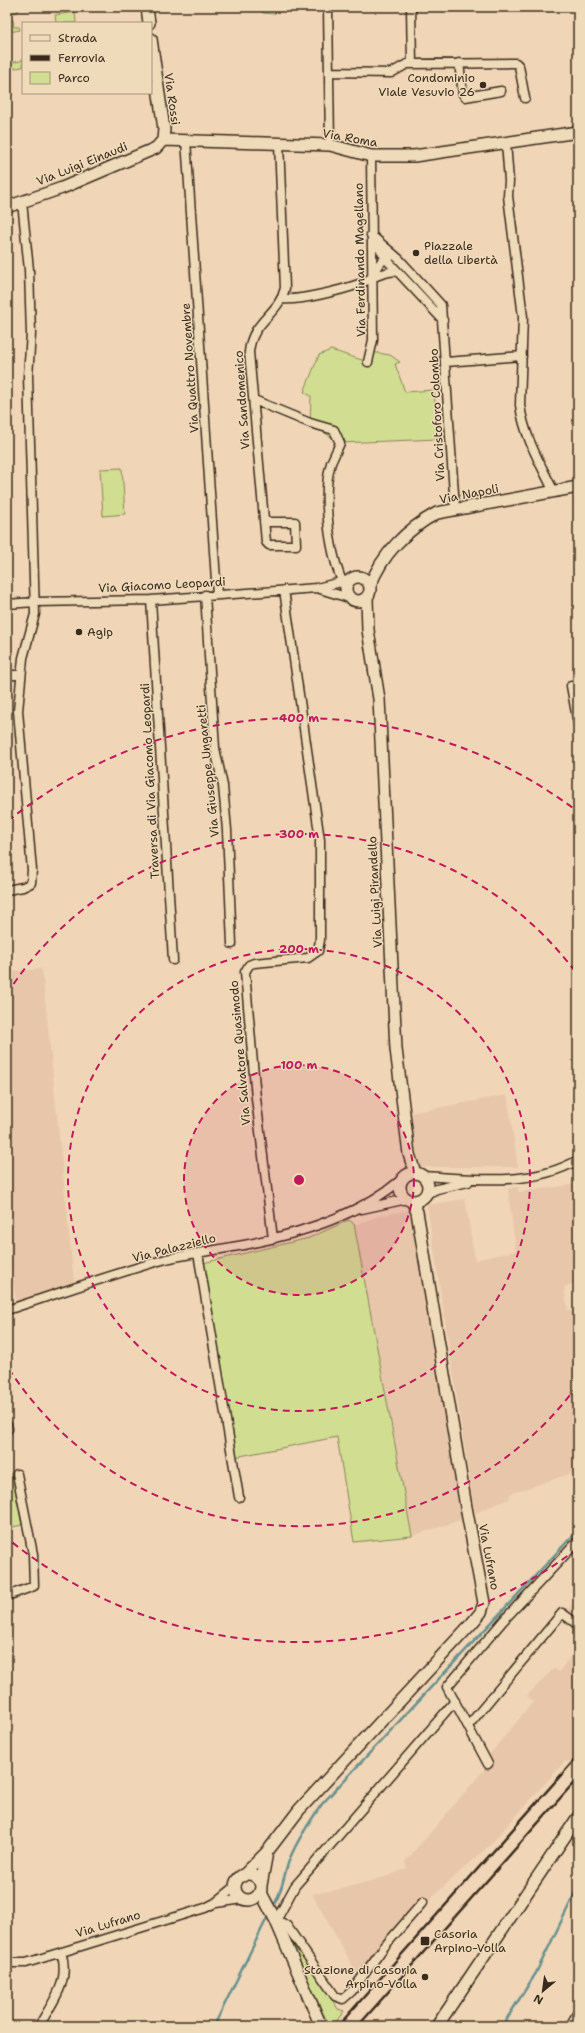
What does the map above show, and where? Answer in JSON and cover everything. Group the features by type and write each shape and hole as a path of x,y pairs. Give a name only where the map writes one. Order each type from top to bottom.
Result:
{"street":[{"path":"147,7 149,22"},
{"path":"328,7 330,146"},
{"path":"411,7 412,64"},
{"name":"Via Rossi","path":"152,45 164,129 163,140"},
{"path":"329,72 391,73 404,65 412,64 517,64 525,98"},
{"path":"459,64 463,94 465,97 501,90"},
{"name":"Via Roma","path":"163,140 330,146 371,156 425,156 506,142 578,132"},
{"name":"Via Luigi Einaudi","path":"7,207 62,188 156,148 163,140"},
{"name":"Via Quattro Novembre","path":"186,140 217,595"},
{"path":"506,142 509,181 508,196 520,292 522,356 520,405 522,423 554,492"},
{"path":"279,143 285,282 282,299 296,299 353,286 381,273 397,271"},
{"name":"Via Ferdinando Magellano","path":"368,362 373,340 371,277 371,156"},
{"path":"7,890 23,887 31,883 32,870 18,711 20,675 23,658 36,614 28,376 30,334 29,270 22,202"},
{"path":"371,235 386,259 443,320"},
{"name":"Via Cristoforo Colombo","path":"371,235 399,259 440,303 443,320 455,508"},
{"path":"371,277 378,266 386,259 399,259"},
{"name":"Via Sandomenico","path":"264,522 295,522 296,545 266,544 264,522 254,400 249,352 250,341 255,330 282,299"},
{"path":"446,362 522,356"},
{"path":"254,400 310,423 334,430 340,443 331,464 327,500 333,558 338,571 347,577 350,586 360,602 367,598"},
{"name":"Via Napoli","path":"350,586 382,560 418,524 437,513 455,508 578,487"},
{"name":"Via Napoli","path":"367,598 370,592 370,586 382,560"},
{"path":"350,586 365,579 370,586"},
{"name":"Via Giacomo Leopardi","path":"7,604 151,600 350,586"},
{"name":"Via Giacomo Leopardi","path":"317,588 350,586"},
{"name":"Via Luigi Pirandello","path":"350,586 368,630"},
{"name":"Via Salvatore Quasimodo","path":"273,1239 256,1098 245,972 248,965 254,963 308,958 318,951 320,940 320,840 284,590"},
{"name":"Via Giuseppe Ungaretti","path":"205,595 215,748 223,786 227,830 232,944"},
{"name":"Via Luigi Pirandello","path":"367,598 368,630 379,699 396,1049 412,1176"},
{"name":"Traversa di Via Giacomo Leopardi","path":"151,600 173,960"},
{"path":"7,675 20,675"},
{"path":"571,686 578,724"},
{"path":"412,1176 480,1179 533,1177 561,1169 578,1160"},
{"path":"412,1176 428,1183 425,1196 417,1212"},
{"name":"Via Palazziello","path":"7,1310 165,1260 273,1239 348,1212 379,1196 412,1176"},
{"name":"Via Lufrano","path":"7,1963 26,1963 205,1908 215,1903 236,1886 243,1876 267,1852 299,1810 481,1612 484,1603 466,1507 417,1212 400,1188 412,1176"},
{"path":"409,1200 425,1196 437,1189 480,1179"},
{"name":"Via Palazziello","path":"348,1212 409,1200"},
{"path":"198,1253 239,1497"},
{"path":"7,1425 8,1429"},
{"path":"7,1596 34,1586 33,1554 17,1474"},
{"path":"488,1764 448,1688 503,1621 578,1541"},
{"path":"468,1726 562,1613 578,1625"},
{"path":"276,1921 295,1886 455,1701"},
{"path":"437,2026 578,1817"},
{"name":"Via Lufrano","path":"261,1888 267,1852"},
{"path":"243,1876 254,1876 261,1888 268,1908 276,1921 321,2026"},
{"path":"236,1886 237,1894 268,1908"},
{"path":"248,1900 261,1888"},
{"name":"Via Lufrano","path":"215,1903 248,1900"},
{"path":"276,1921 279,1921 287,1926 335,1996 343,1999 352,1992 384,1947 423,1902"},
{"path":"39,2026 58,1994 65,1972 61,1952"},
{"path":"570,2026 578,2012"}],"shaded area":[{"path":"42,969 74,1282 16,1303 7,1229 7,972"},
{"path":"507,1095 518,1167 418,1167 410,1113"},
{"path":"578,1181 578,1283 564,1287 568,1311 578,1309 578,1471 510,1494 509,1499 475,1513 427,1205 465,1199 475,1260 516,1251 508,1189 518,1187 519,1192 570,1185"},
{"path":"412,1210 430,1334 461,1520 412,1536 354,1225 382,1215"},
{"path":"578,1597 578,1631 561,1618"},
{"path":"578,1645 578,1753 570,1762 565,1761 490,1845 433,1896 385,1952 365,1980 359,1977 312,1894 341,1889 389,1876 407,1868 405,1862 484,1770 489,1755 533,1702 527,1696 554,1668 559,1672"}],"green space":[{"path":"7,7 18,7 18,12 7,14"},
{"path":"261,7 275,7 276,12 274,14 263,13"},
{"path":"75,12 76,22 56,22 55,15"},
{"path":"13,20 14,27 19,27 20,30 9,32 7,21"},
{"path":"7,53 8,63 21,61 22,60 22,67 7,69"},
{"path":"331,350 368,362 371,352 390,355 400,362 395,364 405,392 434,390 438,439 340,443 310,423 311,396 304,392 319,355"},
{"path":"122,468 125,514 103,516 100,469"},
{"path":"349,1220 354,1224 412,1536 354,1542 337,1437 235,1457 203,1263 309,1238"},
{"path":"12,1474 22,1525 7,1528 7,1475"},
{"path":"293,1941 338,2009 344,2011 333,2026 329,2026 291,1943"}],"waterway":[{"path":"275,1903 293,1851 304,1830 322,1804 578,1530"},
{"path":"502,2026 536,1973 578,1887"},
{"path":"214,2026 267,1918"}],"railway":[{"path":"338,2026 578,1756"},
{"path":"358,2026 578,1778"}],"place":[{"name":"Condominio Viale Vesuvio 26","path":"483,85"},
{"name":"Piazzale della Libertà","path":"416,253"},
{"name":"Agip","path":"79,632"},
{"name":"Casoria Arpino-Volla","path":"425,1941"},
{"name":"Stazione di Casoria Arpino-Volla","path":"425,1977"}]}
